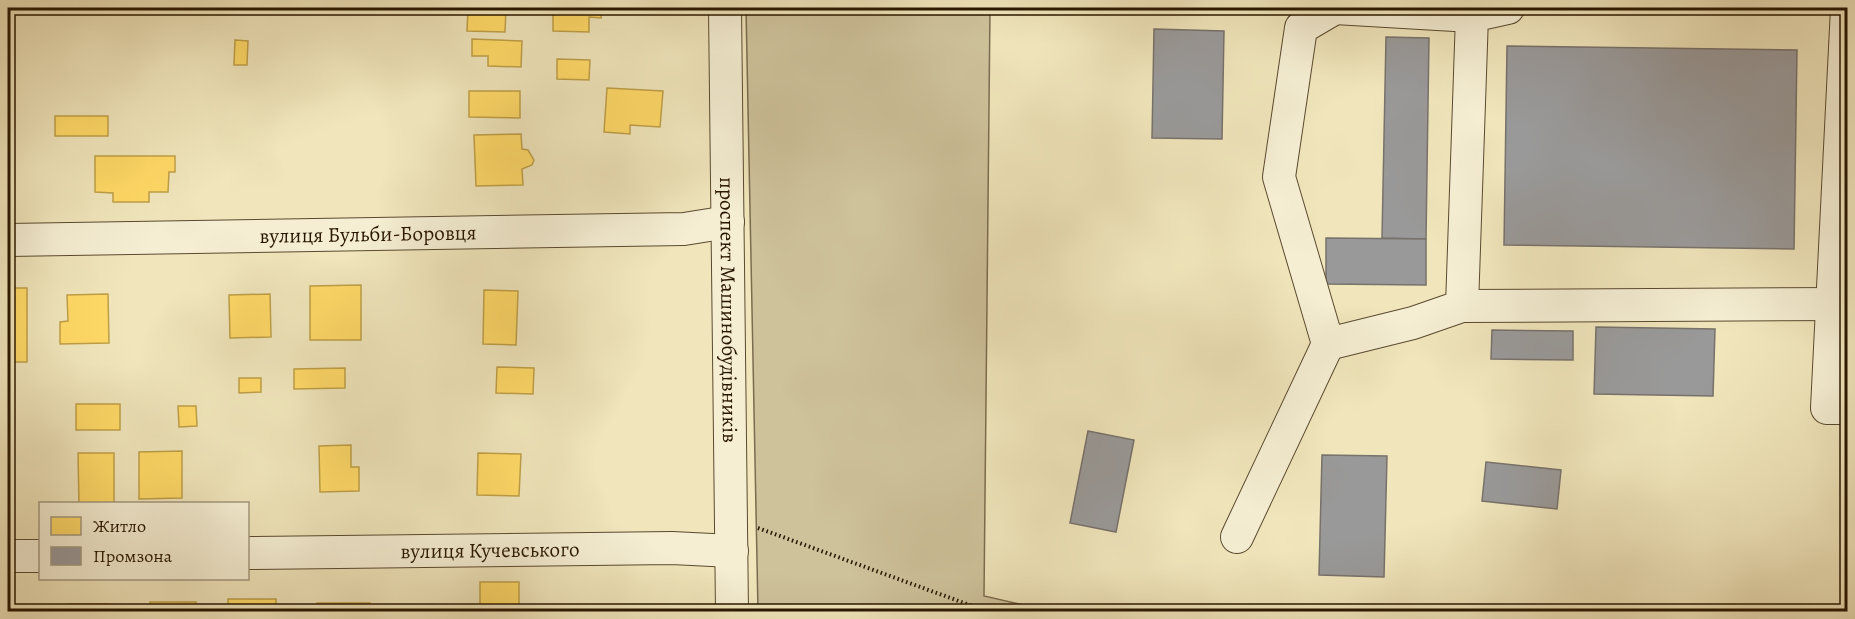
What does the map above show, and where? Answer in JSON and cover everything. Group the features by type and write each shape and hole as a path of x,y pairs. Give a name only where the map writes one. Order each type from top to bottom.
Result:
{"street":[{"name":"проспект Машинобудівників","path":"725,8 732,612"},
{"path":"1237,537 1328,344 1279,177 1302,28 1335,8 1472,16 1508,8"},
{"path":"1847,8 1840,304 1827,408 1848,408"},
{"path":"1462,306 1472,16"},
{"name":"вулиця Бульби-Боровця","path":"8,240 684,229 728,222"},
{"path":"1328,344 1413,322 1462,306 1840,304"},
{"name":"вулиця Кучевського","path":"249,553 672,548 732,551"},
{"path":"8,556 39,556"}],"path":[{"path":"731,518 989,612"}],"shaded area":[{"path":"746,8 990,8 984,596 1050,611 758,611"}],"building: Житло":[{"path":"103,8 103,10 66,9"},
{"path":"468,8 506,8 505,32 467,31"},
{"path":"553,8 602,8 601,18 589,17 589,32 553,31"},
{"path":"472,39 522,41 521,67 488,66 488,56 472,56"},
{"path":"235,40 248,41 247,65 234,65"},
{"path":"557,59 590,60 589,80 557,79"},
{"path":"607,88 663,91 660,127 630,125 630,134 604,132"},
{"path":"469,91 520,91 520,118 469,117"},
{"path":"55,116 108,116 108,136 55,136"},
{"path":"521,134 522,149 528,150 534,160 532,165 522,169 523,185 476,186 474,135"},
{"path":"95,156 175,156 175,172 169,172 168,192 149,192 149,202 113,202 113,193 95,192"},
{"path":"361,285 361,340 310,340 310,286"},
{"path":"8,288 27,288 27,362 8,362"},
{"path":"484,290 518,291 516,345 483,344"},
{"path":"108,294 109,343 60,344 60,322 68,321 67,295"},
{"path":"270,294 271,337 230,338 229,295"},
{"path":"497,367 534,368 533,394 496,393"},
{"path":"345,368 345,388 294,389 294,369"},
{"path":"239,378 261,378 261,392 239,393"},
{"path":"76,404 120,404 120,430 76,430"},
{"path":"178,406 196,406 197,426 179,427"},
{"path":"351,445 351,467 359,467 359,491 320,492 319,446"},
{"path":"182,451 182,498 139,499 139,452"},
{"path":"78,453 114,453 114,502 79,502"},
{"path":"478,453 521,454 519,496 477,495"},
{"path":"480,582 519,582 519,612 480,612"},
{"path":"228,599 276,599 276,612 228,612"},
{"path":"150,602 196,602 196,612 150,612"},
{"path":"317,603 370,603 370,612 317,612"},
{"path":"69,604 107,604 107,612 69,612"},
{"path":"8,607 26,607 26,612 8,612"}],"building: Промзона":[{"path":"1154,29 1224,31 1222,139 1152,138"},
{"path":"1386,37 1429,38 1426,239 1382,238"},
{"path":"1507,46 1797,50 1794,249 1504,245"},
{"path":"1326,238 1426,239 1426,285 1326,284"},
{"path":"1596,327 1715,329 1713,396 1594,394"},
{"path":"1492,330 1573,331 1573,360 1491,359"},
{"path":"1088,431 1134,440 1116,532 1070,523"},
{"path":"1322,455 1387,456 1384,577 1319,575"},
{"path":"1486,462 1561,470 1557,509 1482,501"}]}
